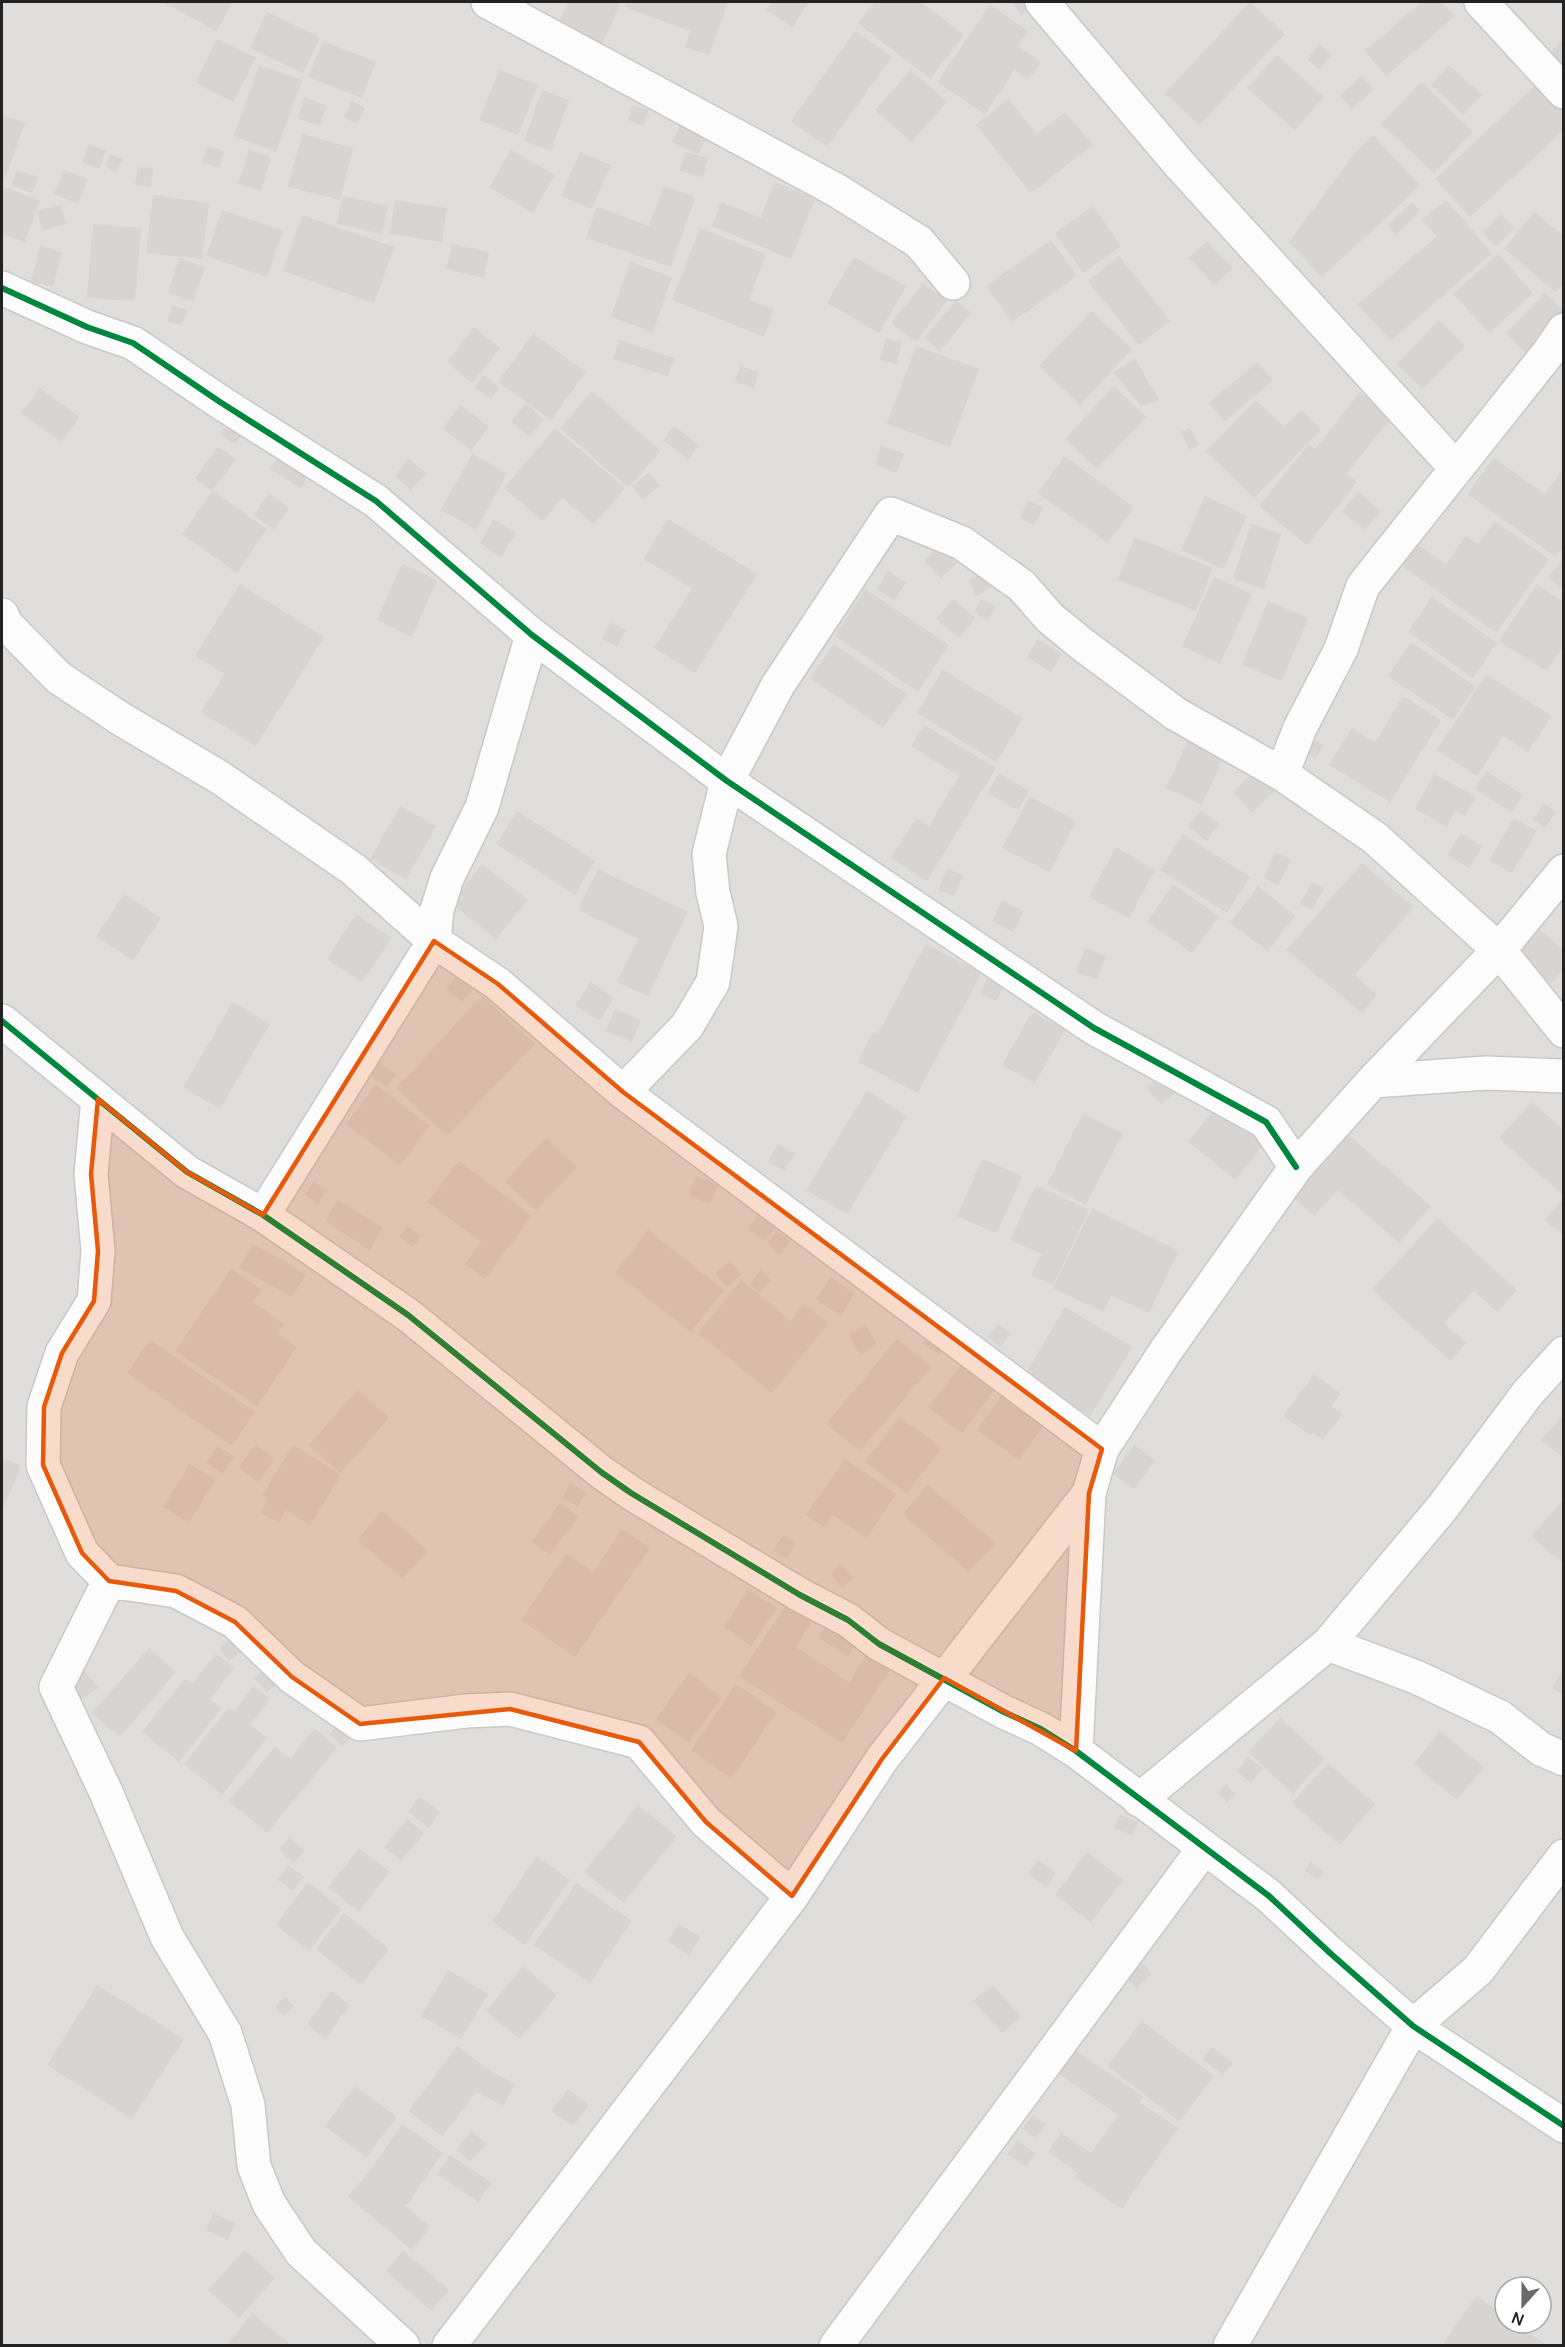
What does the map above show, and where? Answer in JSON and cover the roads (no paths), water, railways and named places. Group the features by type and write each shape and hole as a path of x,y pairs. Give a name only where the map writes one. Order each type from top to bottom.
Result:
{"street":[{"path":"488,2 865,208 919,242 953,283"},
{"path":"1042,2 1181,166 1455,467"},
{"path":"1481,2 1563,92"},
{"path":"2,288 87,327 133,343 219,402 376,501 532,635 727,781 1094,1028 1266,1122 1296,1167"},
{"path":"1282,774 1300,728 1341,649 1363,586 1455,467 1549,352 1563,330"},
{"path":"623,1092 687,1026 713,982 721,926 713,893 709,854 727,781 778,685 891,514 962,543 1022,586 1050,618 1083,645 1176,714 1282,774 1375,838 1499,950 1563,1031"},
{"path":"2,615 6,624 59,678 219,777 353,869 434,941 498,984 623,1092 1102,1449"},
{"path":"263,1215 434,941 436,910 447,878 482,807 532,635"},
{"path":"1076,1750 1089,1493 1102,1449 1167,1349 1296,1167 1372,1082 1499,950 1563,871"},
{"path":"2,1021 187,1172 263,1215 408,1315 601,1472 631,1493 800,1595 848,1620 879,1644 1004,1712 1041,1729 1076,1750 1139,1800 1269,1896 1413,2026 1563,2126"},
{"path":"1372,1082 1486,1073 1563,1076"},
{"path":"98,1099 91,1174 98,1251 94,1300 62,1353 44,1407 43,1465 82,1553 109,1581 176,1591 235,1622 292,1677 360,1724 457,1712 510,1709 639,1742 706,1822 792,1896"},
{"path":"1139,1800 1328,1644 1442,1508 1527,1394 1563,1353"},
{"path":"449,2346 792,1896 882,1759 1089,1493"},
{"path":"109,1581 56,1687 105,1790 167,1937 225,2033 248,2105 254,2166 269,2204 301,2252 403,2346"},
{"path":"1328,1644 1416,1677 1500,1717 1541,1749 1563,1758"},
{"path":"836,2346 1204,1848"},
{"path":"1230,2346 1413,2026 1478,1970 1561,1864"}]}
